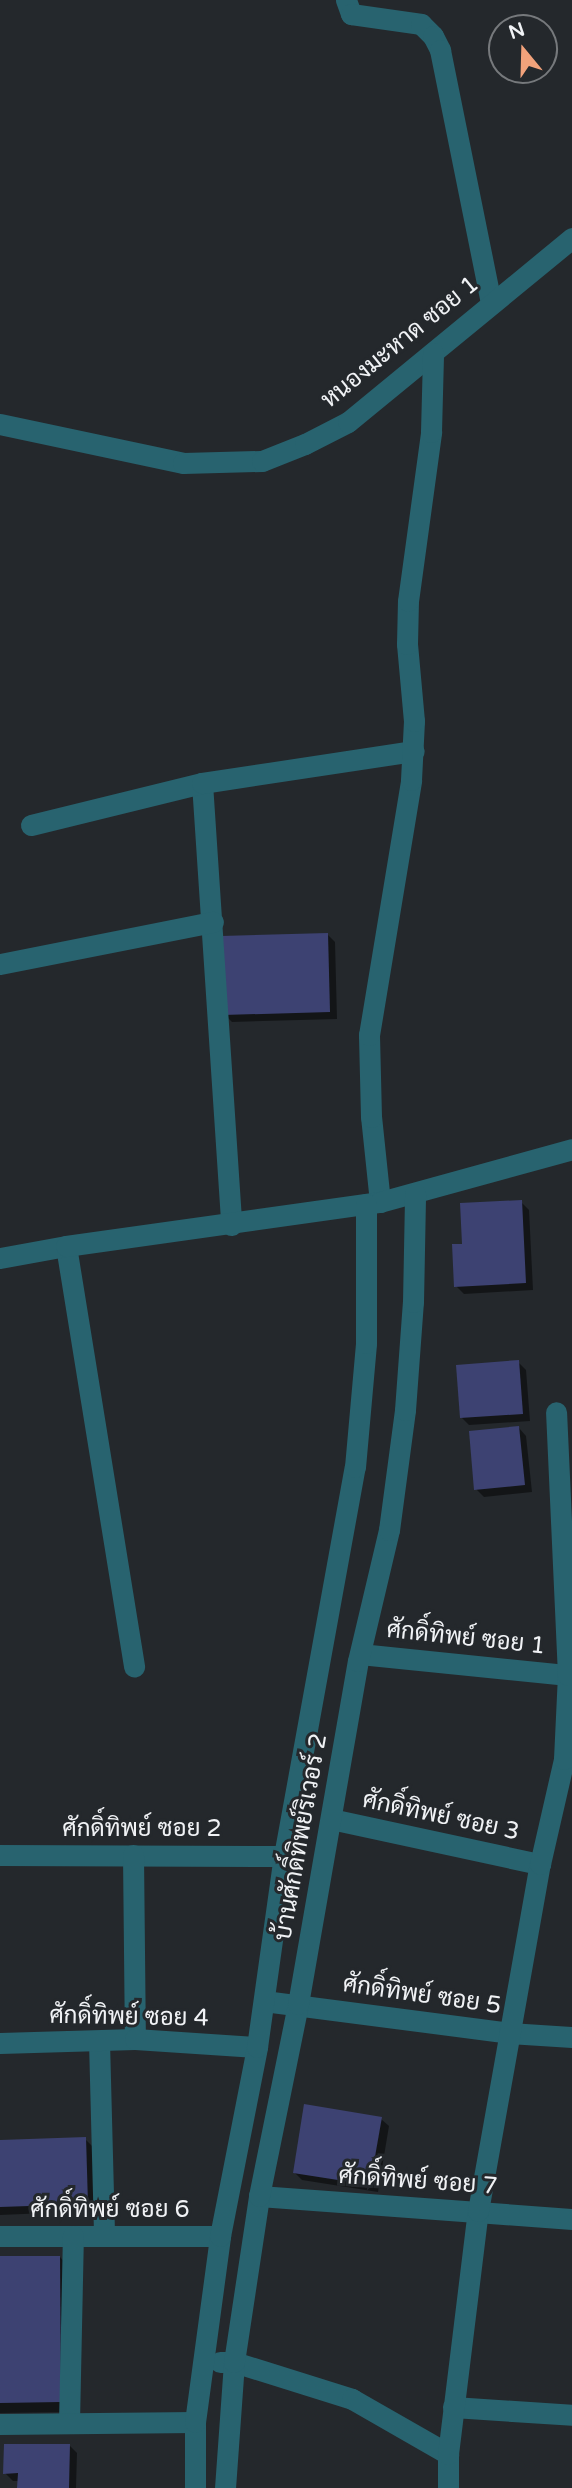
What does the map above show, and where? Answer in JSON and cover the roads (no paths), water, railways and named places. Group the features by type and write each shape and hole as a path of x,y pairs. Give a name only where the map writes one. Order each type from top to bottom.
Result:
{"street":[{"path":"346,0 351,14 421,24 433,36 440,50 491,303"},
{"name":"หนองมะหาด ซอย 1","path":"0,424 183,463 262,461 305,444 348,422 572,238"},
{"name":"บ้านศักดิ์ทิพย์ริเวอร์ 2","path":"195,2488 195,2422 220,2236 257,2047 284,1856 355,1467 366,1343 373,1203 369,1035 414,751 407,644 408,601 431,432 433,353"},
{"path":"31,825 202,783 414,751"},
{"path":"202,783 231,1225"},
{"path":"0,964 213,922"},
{"path":"0,1258 66,1246 373,1203 415,1194 572,1149"},
{"name":"บ้านศักดิ์ทิพย์ริเวอร์ 2","path":"225,2488 234,2362 259,2196 298,2004 360,1654 389,1531 405,1410 413,1302 415,1194"},
{"path":"66,1246 134,1667"},
{"path":"448,2488 453,2407 478,2211 540,1864 564,1759 568,1675 556,1412"},
{"name":"ศักดิ์ทิพย์ ซอย 1","path":"360,1654 568,1675"},
{"path":"309,1720 346,1729"},
{"name":"ศักดิ์ทิพย์ ซอย 3","path":"331,1819 540,1864"},
{"name":"ศักดิ์ทิพย์ ซอย 2","path":"0,1855 284,1856"},
{"path":"133,1855 135,2039"},
{"name":"ศักดิ์ทิพย์ ซอย 5","path":"264,2001 509,2033 572,2037"},
{"name":"ศักดิ์ทิพย์ ซอย 4","path":"0,2043 135,2039 257,2047"},
{"path":"99,2040 104,2236"},
{"name":"ศักดิ์ทิพย์ ซอย 7","path":"259,2196 572,2220"},
{"name":"ศักดิ์ทิพย์ ซอย 6","path":"0,2236 220,2236"},
{"path":"69,2423 73,2236"},
{"path":"204,2361 234,2362 352,2399 448,2454"},
{"path":"453,2407 572,2415"},
{"path":"0,2424 195,2422"}]}
